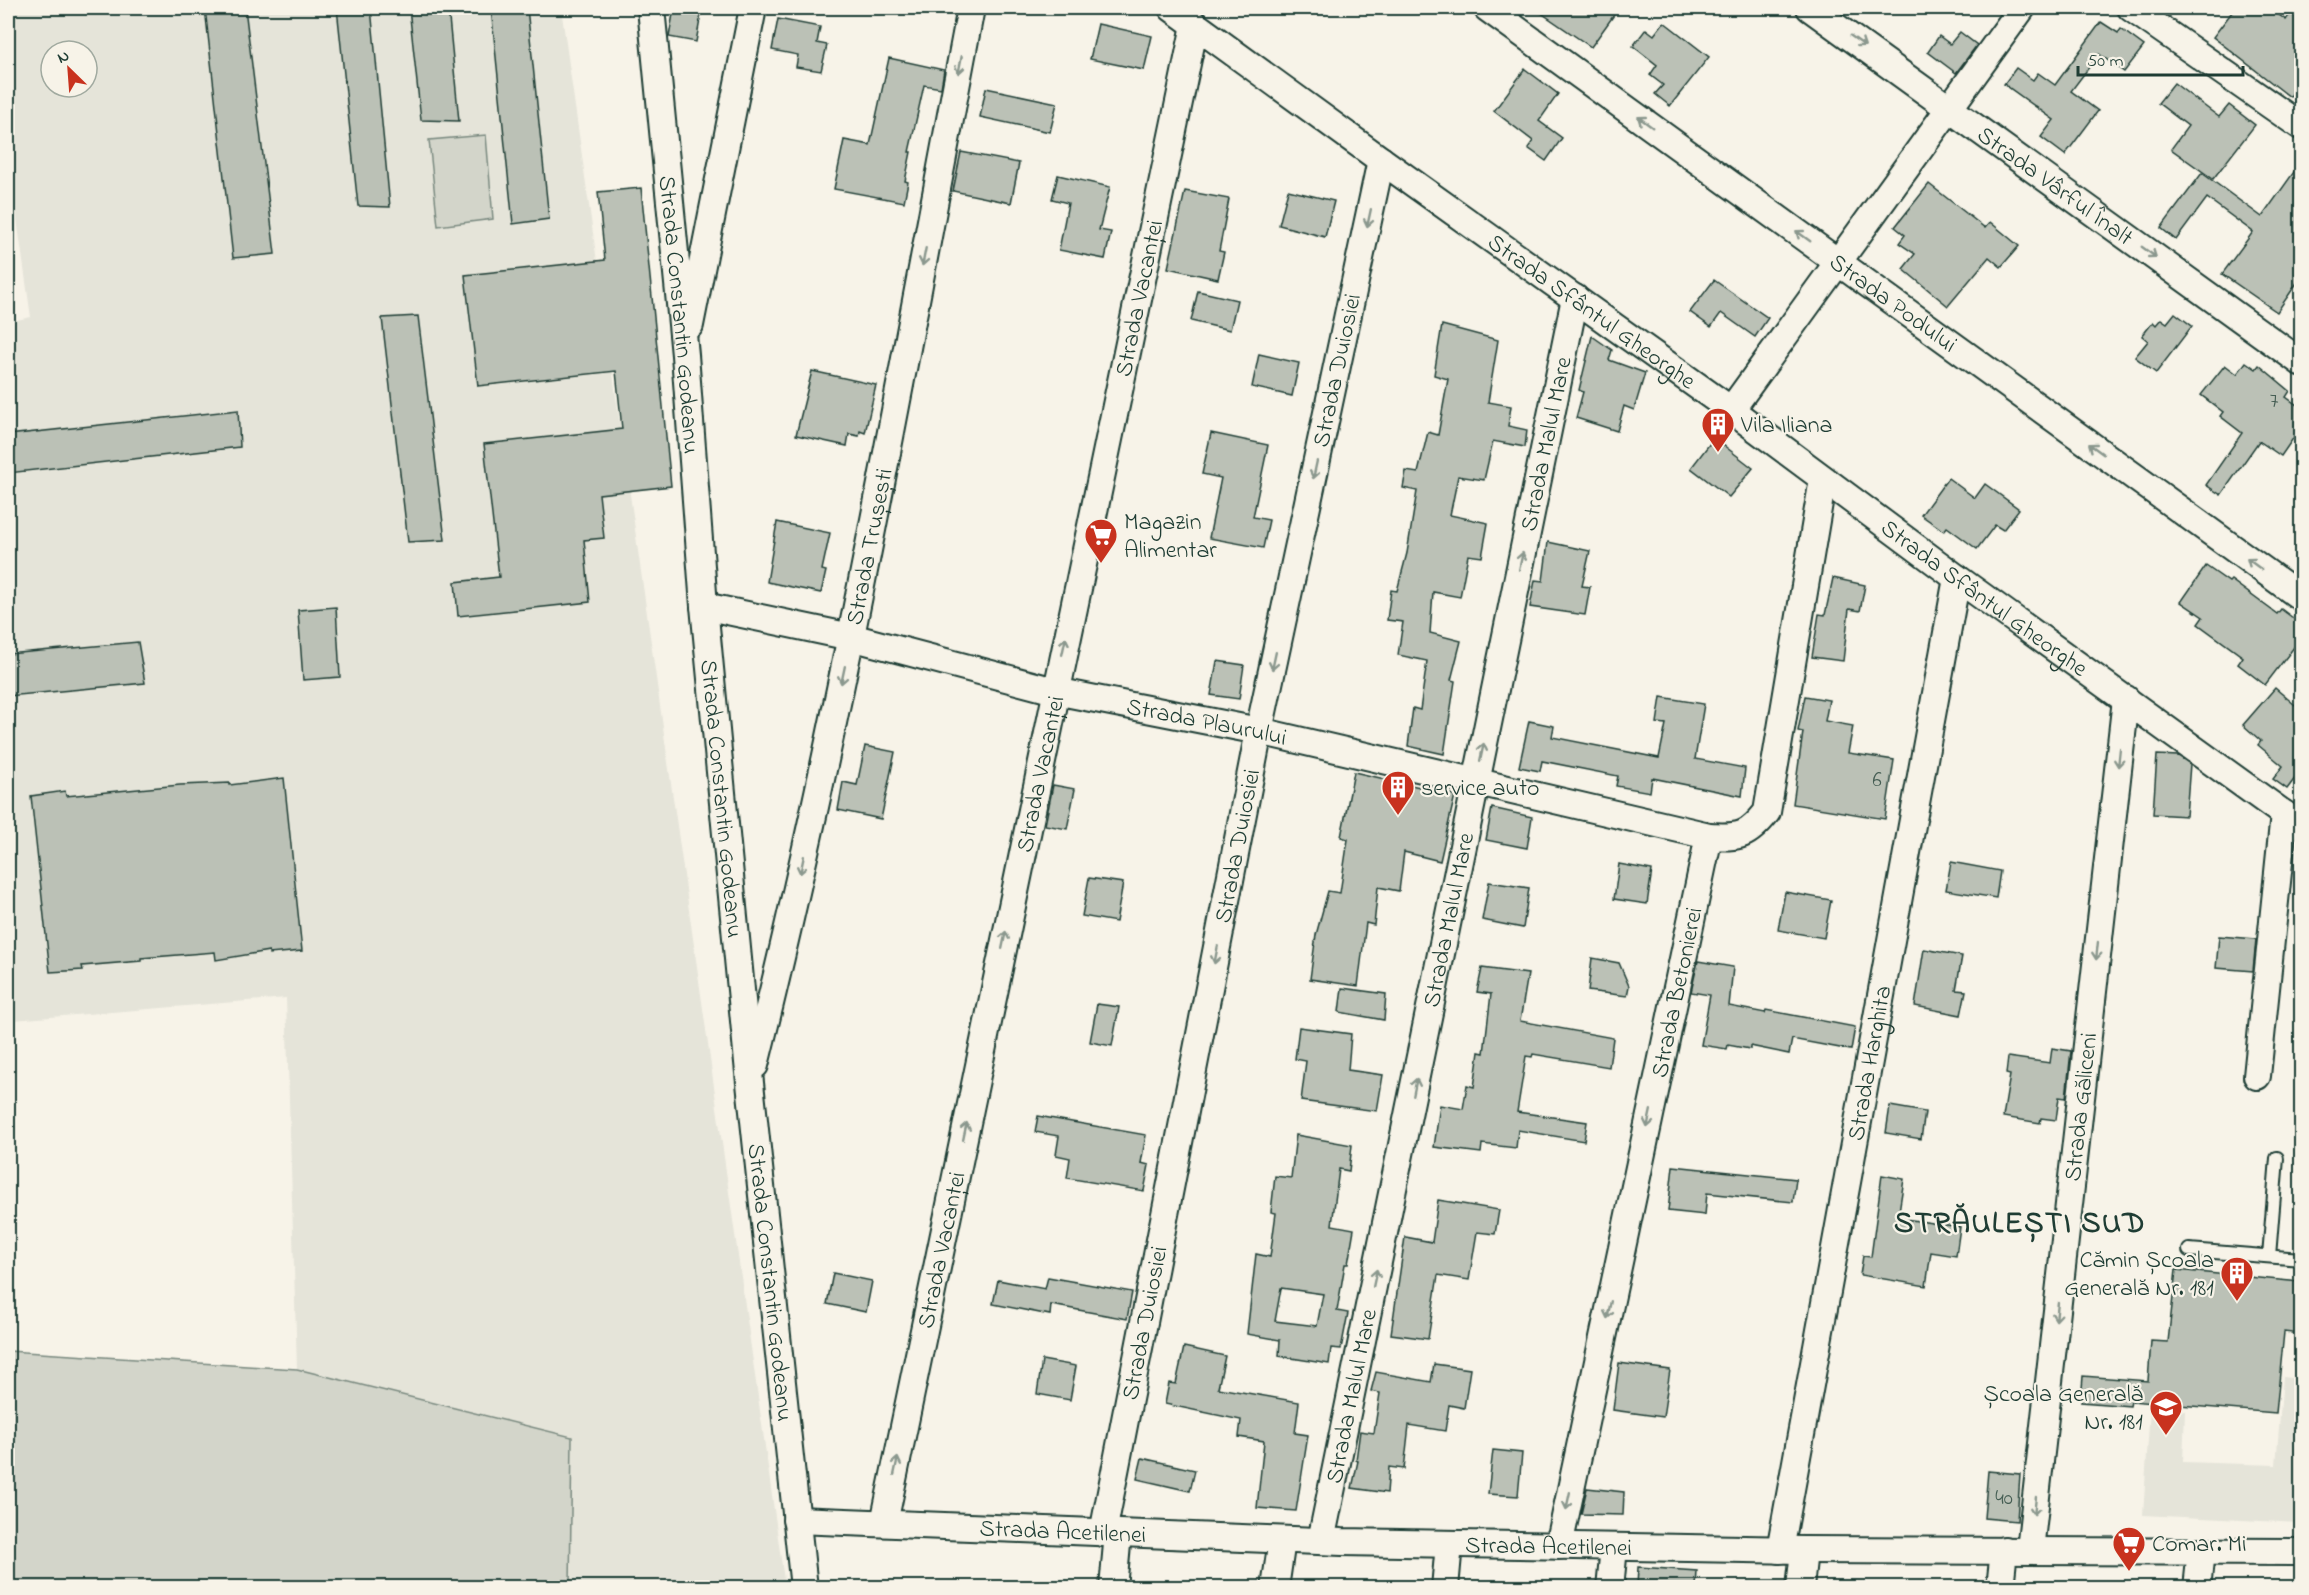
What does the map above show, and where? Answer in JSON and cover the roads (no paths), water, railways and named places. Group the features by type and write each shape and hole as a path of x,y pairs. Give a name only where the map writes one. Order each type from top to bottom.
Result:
{"street":[{"name":"Strada Constantin Godeanu","path":"651,8 685,355 704,606 750,1083 804,1587"},
{"path":"685,355 753,8"},
{"name":"Strada Trușești","path":"750,1083 780,964 851,638 971,8"},
{"name":"Strada Sfântul Gheorghe","path":"1172,8 1731,410 1957,578 2293,820"},
{"name":"Strada Podului","path":"1486,8 2301,598"},
{"name":"Strada Vârful Înalt","path":"1810,8 2301,363"},
{"path":"1731,410 2022,8"},
{"path":"2131,8 2301,127"},
{"name":"Strada Vacanței","path":"884,1523 1195,25"},
{"name":"Strada Duiosiei","path":"1113,1587 1111,1533 1259,731 1381,160"},
{"name":"Strada Malul Mare","path":"1321,1541 1575,298"},
{"path":"1709,836 1726,837 1746,834 1767,812 1823,479"},
{"name":"Strada Harghita","path":"1800,1587 1792,1550 1957,578"},
{"name":"Strada Plaurului","path":"704,606 851,638 1055,691 1259,731 1709,836"},
{"name":"Strada Găliceni","path":"2030,1550 2126,699"},
{"path":"2257,1076 2293,820"},
{"name":"Strada Betonierei","path":"1559,1546 1709,836"},
{"name":"Strada Acetilenei","path":"796,1520 1282,1540 1449,1544 1792,1550 2301,1552"},
{"path":"1275,1587 1282,1540"},
{"path":"1445,1587 1449,1544"},
{"path":"1610,1587 1614,1547"},
{"path":"2000,1587 2004,1550"},
{"path":"2197,1587 2200,1551"}],"lane":[{"path":"2269,1256 2277,1158"},
{"path":"2189,1250 2301,1259"}],"place":[{"name":"Vila Iliana","path":"1718,453"},
{"name":"Magazin Alimentar","path":"1101,564"},
{"name":"service auto","path":"1398,816"},
{"name":"Cămin Școala Generală Nr. 181","path":"2237,1302"},
{"name":"Școala Generală Nr. 181","path":"2166,1436"},
{"name":"Comar. Mi","path":"2129,1572"}],"district":[{"name":"STRĂULEȘTI SUD","path":"2020,1222"}]}
